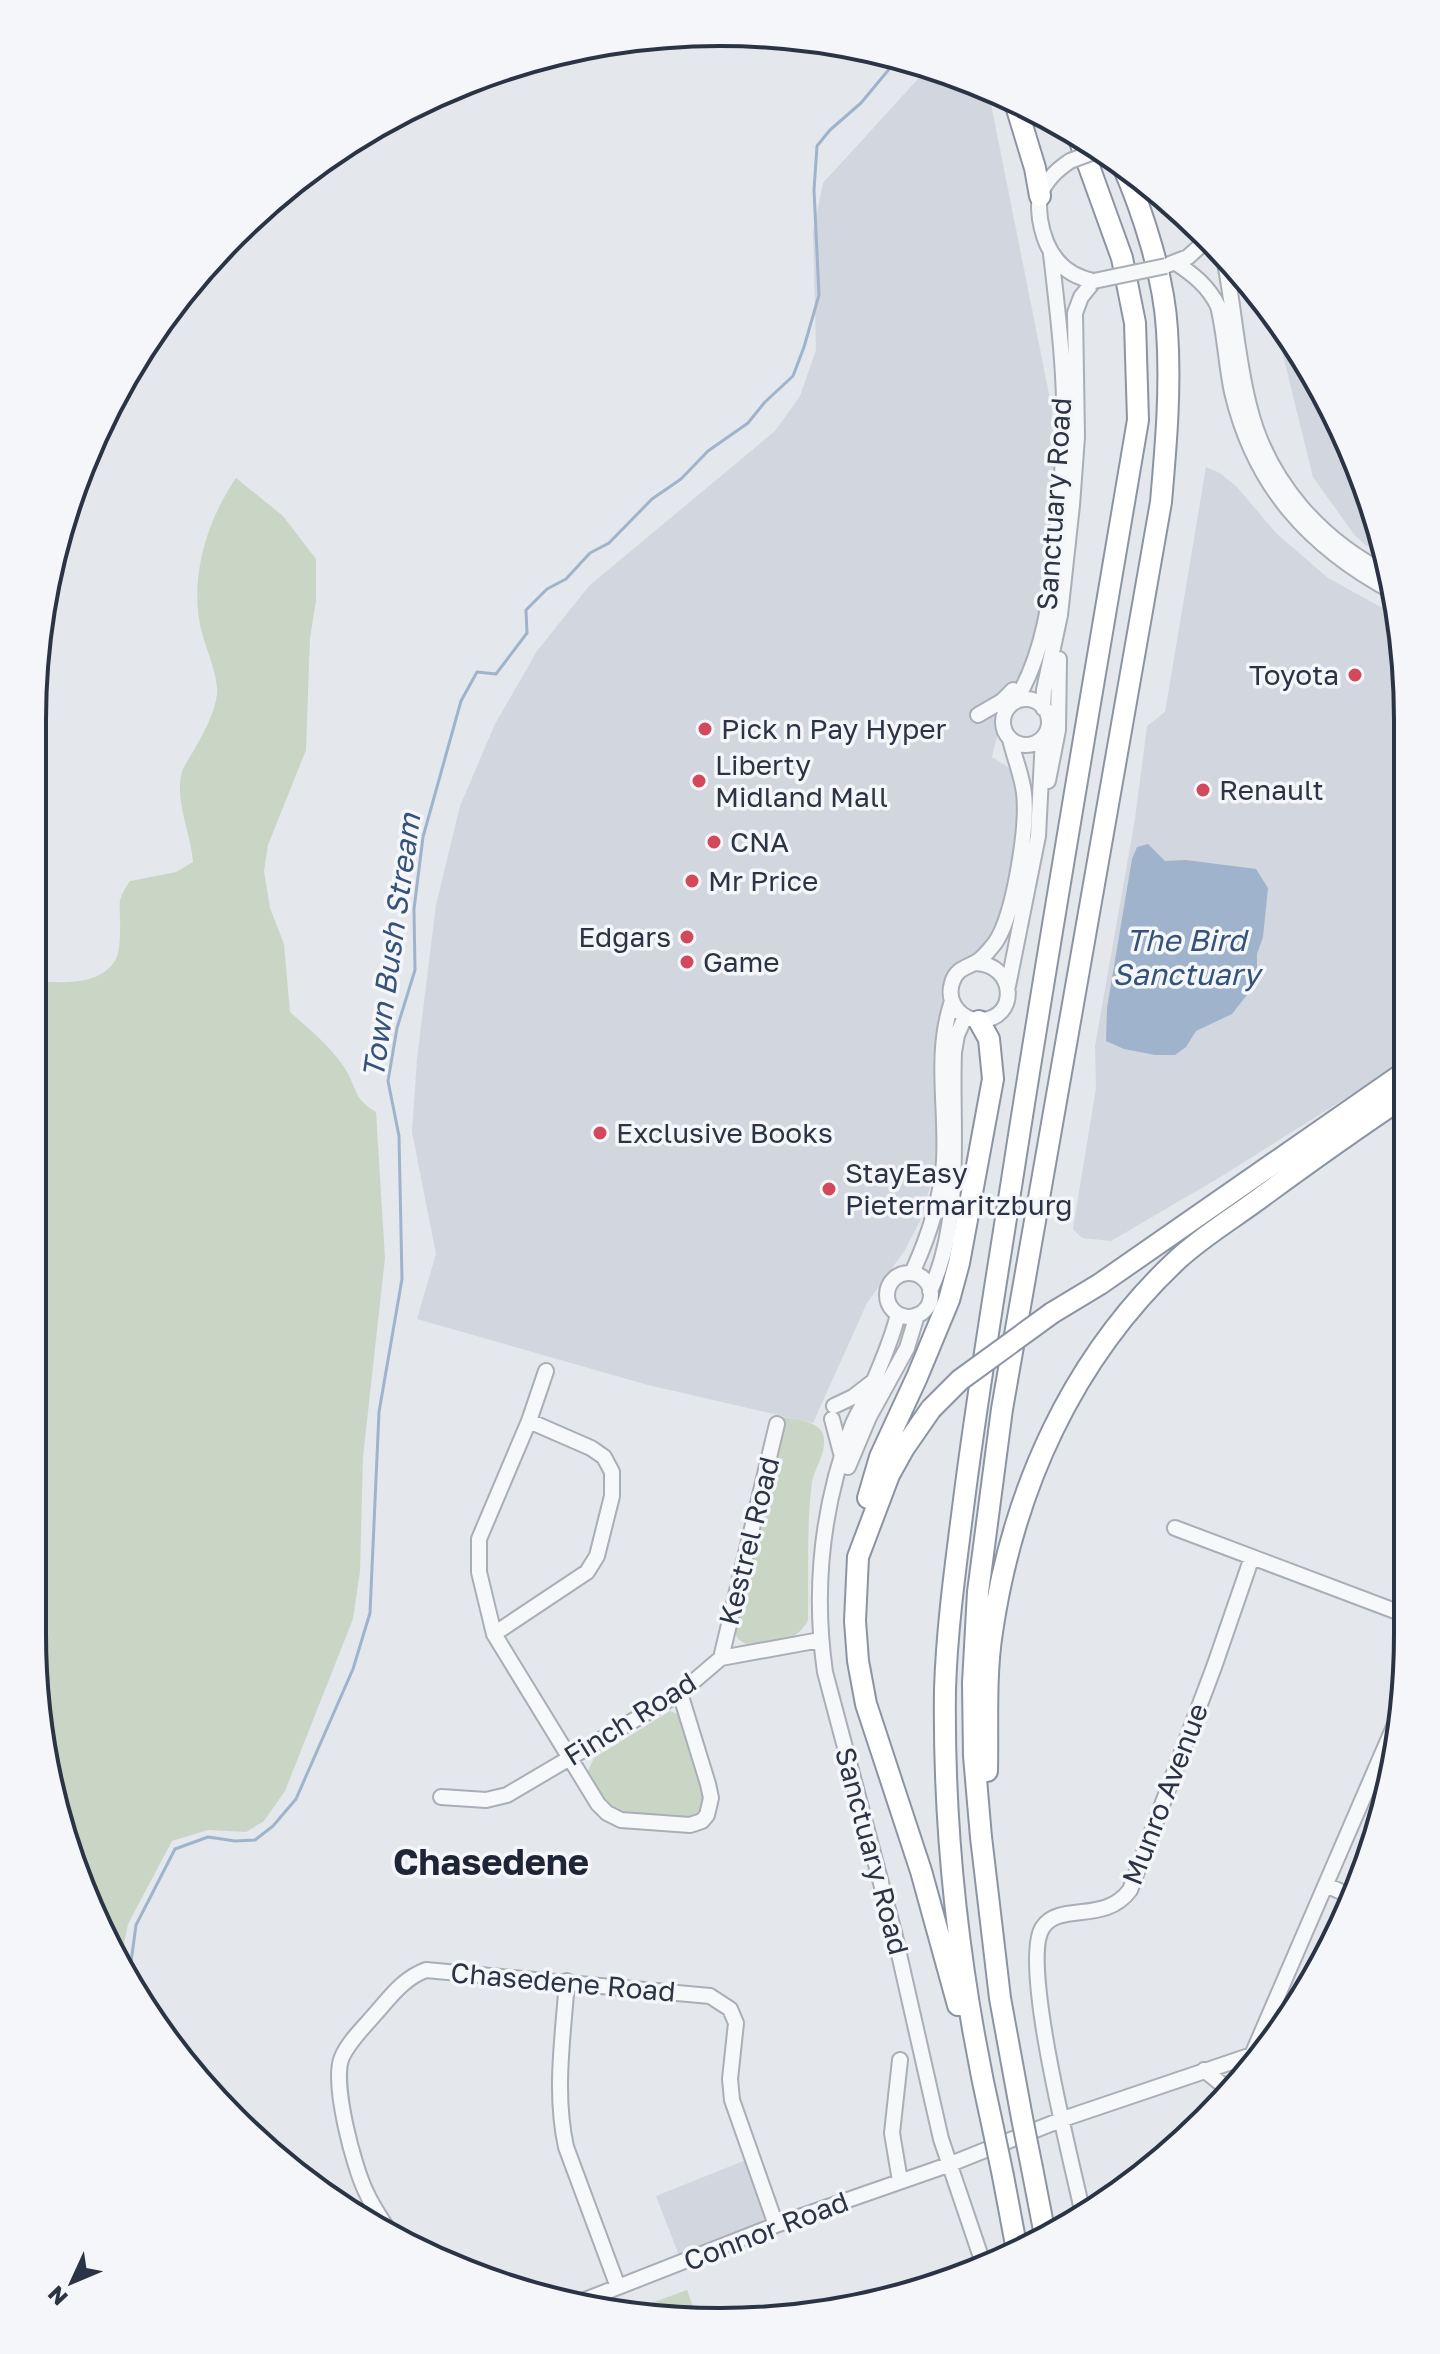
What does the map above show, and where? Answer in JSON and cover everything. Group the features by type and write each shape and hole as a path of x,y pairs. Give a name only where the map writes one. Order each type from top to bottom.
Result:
{"highway":[{"path":"1019,117 1040,196"},
{"path":"1015,2239 987,2101 951,1884 945,1687 950,1608 976,1408 1138,420 1135,323 1122,258 1084,154"},
{"path":"1043,2225 1000,1998 974,1756 973,1683 978,1592 1010,1363 1161,502 1168,423 1167,327 1153,252 1129,184"},
{"path":"972,1019 992,1049 993,1079 959,1263 938,1325 880,1457 861,1528 855,1621 866,1704 921,1871 987,2101"},
{"path":"858,1557 889,1475 904,1448 931,1409 960,1380 1052,1313 1100,1284 1394,1080"},
{"path":"981,1837 987,1805 991,1635 1001,1581 1033,1470 1070,1395 1124,1316 1178,1259 1394,1104"}],"street":[{"path":"1040,196 1053,174 1070,161 1086,155"},
{"name":"Sanctuary Road","path":"1015,702 1025,685 1039,646 1052,591 1064,438 1060,339 1050,254 1041,227 1040,196"},
{"path":"1050,254 1065,269 1094,281 1171,264 1188,257 1200,246"},
{"path":"1171,264 1202,282 1218,306 1239,416 1255,458 1279,500 1339,560 1380,584"},
{"path":"1227,276 1249,408 1269,460 1301,508 1321,528 1346,549 1376,567"},
{"name":"Sanctuary Road","path":"1043,708 1060,615 1077,437 1075,313 1081,297 1094,281"},
{"path":"1008,986 993,966 976,963 965,966 950,987 957,1010 972,1019 992,1018 1002,1010 1007,999 1058,730 1060,615"},
{"path":"978,715 1010,694 1039,646"},
{"path":"976,963 1001,933 1011,900 1024,830 1024,796 1003,723 1006,711 1015,702 1033,700 1043,708 1049,720 1043,738 1039,822"},
{"path":"1010,739 1026,746 1043,738"},
{"path":"912,1273 936,1209 941,1182 944,1149 942,1034 952,1001"},
{"path":"930,1291 923,1279 912,1273 897,1276 888,1287 889,1304 898,1314 909,1317 917,1315 928,1305 941,1260 951,1205 954,1052 957,1035 972,1019"},
{"name":"Sanctuary Road","path":"898,1314 890,1345 852,1425 831,1491 819,1567 820,1640 828,1687 894,1932 948,2165 980,2256"},
{"name":"Sanctuary Road","path":"824,1536 849,1464 869,1417 907,1348 917,1315"},
{"path":"546,1371 529,1421 479,1539 479,1572 494,1634 598,1804 614,1817 690,1825 702,1821 710,1808 711,1798 680,1693"},
{"path":"842,1457 833,1413 873,1381"},
{"path":"494,1634 587,1572 597,1556 612,1496 612,1472 604,1457 591,1448 529,1421"},
{"name":"Kestrel Road","path":"721,1658 777,1424"},
{"path":"1175,1528 1394,1611"},
{"name":"Munro Avenue","path":"1080,2203 1036,1982 1038,1936 1041,1928 1053,1918 1110,1908 1130,1890 1252,1557"},
{"name":"Finch Road","path":"441,1797 498,1798 517,1790 680,1693 721,1658 820,1640"},
{"path":"1268,2025 1326,1885 1378,1779"},
{"path":"1326,1885 1343,1893"},
{"name":"Chasedene Road","path":"380,2216 356,2166 339,2087 339,2070 342,2055 405,1981 426,1970 710,1996 730,2009 736,2023 730,2079 732,2100 776,2225"},
{"path":"567,1981 560,2073 561,2123 566,2147 618,2287"},
{"name":"Connor Road","path":"595,2296 776,2225 948,2165 1063,2119 1245,2056"},
{"path":"900,2060 892,2133 900,2181"},
{"path":"1204,2070 1222,2084"}],"shaded area":[{"path":"920,77 991,103 1052,409 1054,479 1044,614 1018,690 1006,700 992,757 1008,767 1018,782 1020,796 1010,883 997,931 970,958 950,969 933,1058 938,1142 921,1219 905,1250 867,1303 813,1423 648,1385 417,1319 436,1254 412,1132 417,1059 436,905 460,806 495,724 537,651 589,586 775,431 800,396 816,350 813,232 823,183"},
{"path":"1281,348 1304,383 1343,462 1372,548 1353,533 1313,477"},
{"path":"1206,467 1220,473 1237,487 1276,533 1328,578 1384,609 1393,676 1394,720 1394,1068 1222,1176 1111,1241 1082,1238 1073,1229 1096,1088 1095,1046 1135,819 1147,726 1165,712"},
{"path":"746,2160 771,2222 680,2258 656,2196"}],"green space":[{"path":"236,478 283,516 316,559 306,750 268,845 264,871 270,908 284,944 290,1012 332,1052 344,1067 359,1097 376,1112 385,1258 363,1457 360,1571 353,1619 285,1791 264,1821 246,1832 208,1830 172,1841 128,1924 123,1947 97,1892 69,1808 59,1765 47,1678 46,981 80,981 109,968 118,952 120,903 130,881 176,872 193,862 181,805 180,783 184,767 211,716 217,694 216,679 201,629 197,590 203,550 226,494"},
{"path":"778,1416 816,1426 824,1440 810,1499 808,1620 790,1638 746,1644 738,1639 733,1629"},
{"path":"670,1711 684,1717 709,1807 699,1820 613,1813 588,1771 594,1758"},
{"path":"687,2290 693,2307 676,2307 648,2304"}],"water":[{"name":"The Bird Sanctuary","path":"1148,844 1165,861 1186,860 1256,869 1268,888 1263,937 1257,954 1257,982 1232,1014 1196,1031 1186,1047 1175,1055 1124,1049 1106,1041 1107,1008 1132,859 1137,847"}],"waterway":[{"name":"Town Bush Stream","path":"131,1962 136,1925 175,1849 208,1837 255,1840 273,1826 296,1799 353,1669 370,1613 379,1412 402,1279 399,1136 388,1081 397,1028 415,970 414,909 423,837 461,701 477,672 496,674 527,633 526,610 547,589 566,579 590,553 609,543 652,499 681,479 708,451 748,423 793,376 819,295 814,190 817,146 861,103 890,68"}],"place":[{"name":"Toyota","path":"1355,675"},
{"name":"Pick n Pay Hyper","path":"705,729"},
{"name":"Liberty Midland Mall","path":"699,781"},
{"name":"Renault","path":"1203,790"},
{"name":"CNA","path":"714,842"},
{"name":"Mr Price","path":"692,881"},
{"name":"Edgars","path":"687,937"},
{"name":"Game","path":"687,962"},
{"name":"Exclusive Books","path":"600,1133"},
{"name":"StayEasy Pietermaritzburg","path":"829,1189"}],"district":[{"name":"Chasedene","path":"491,1862"}]}
